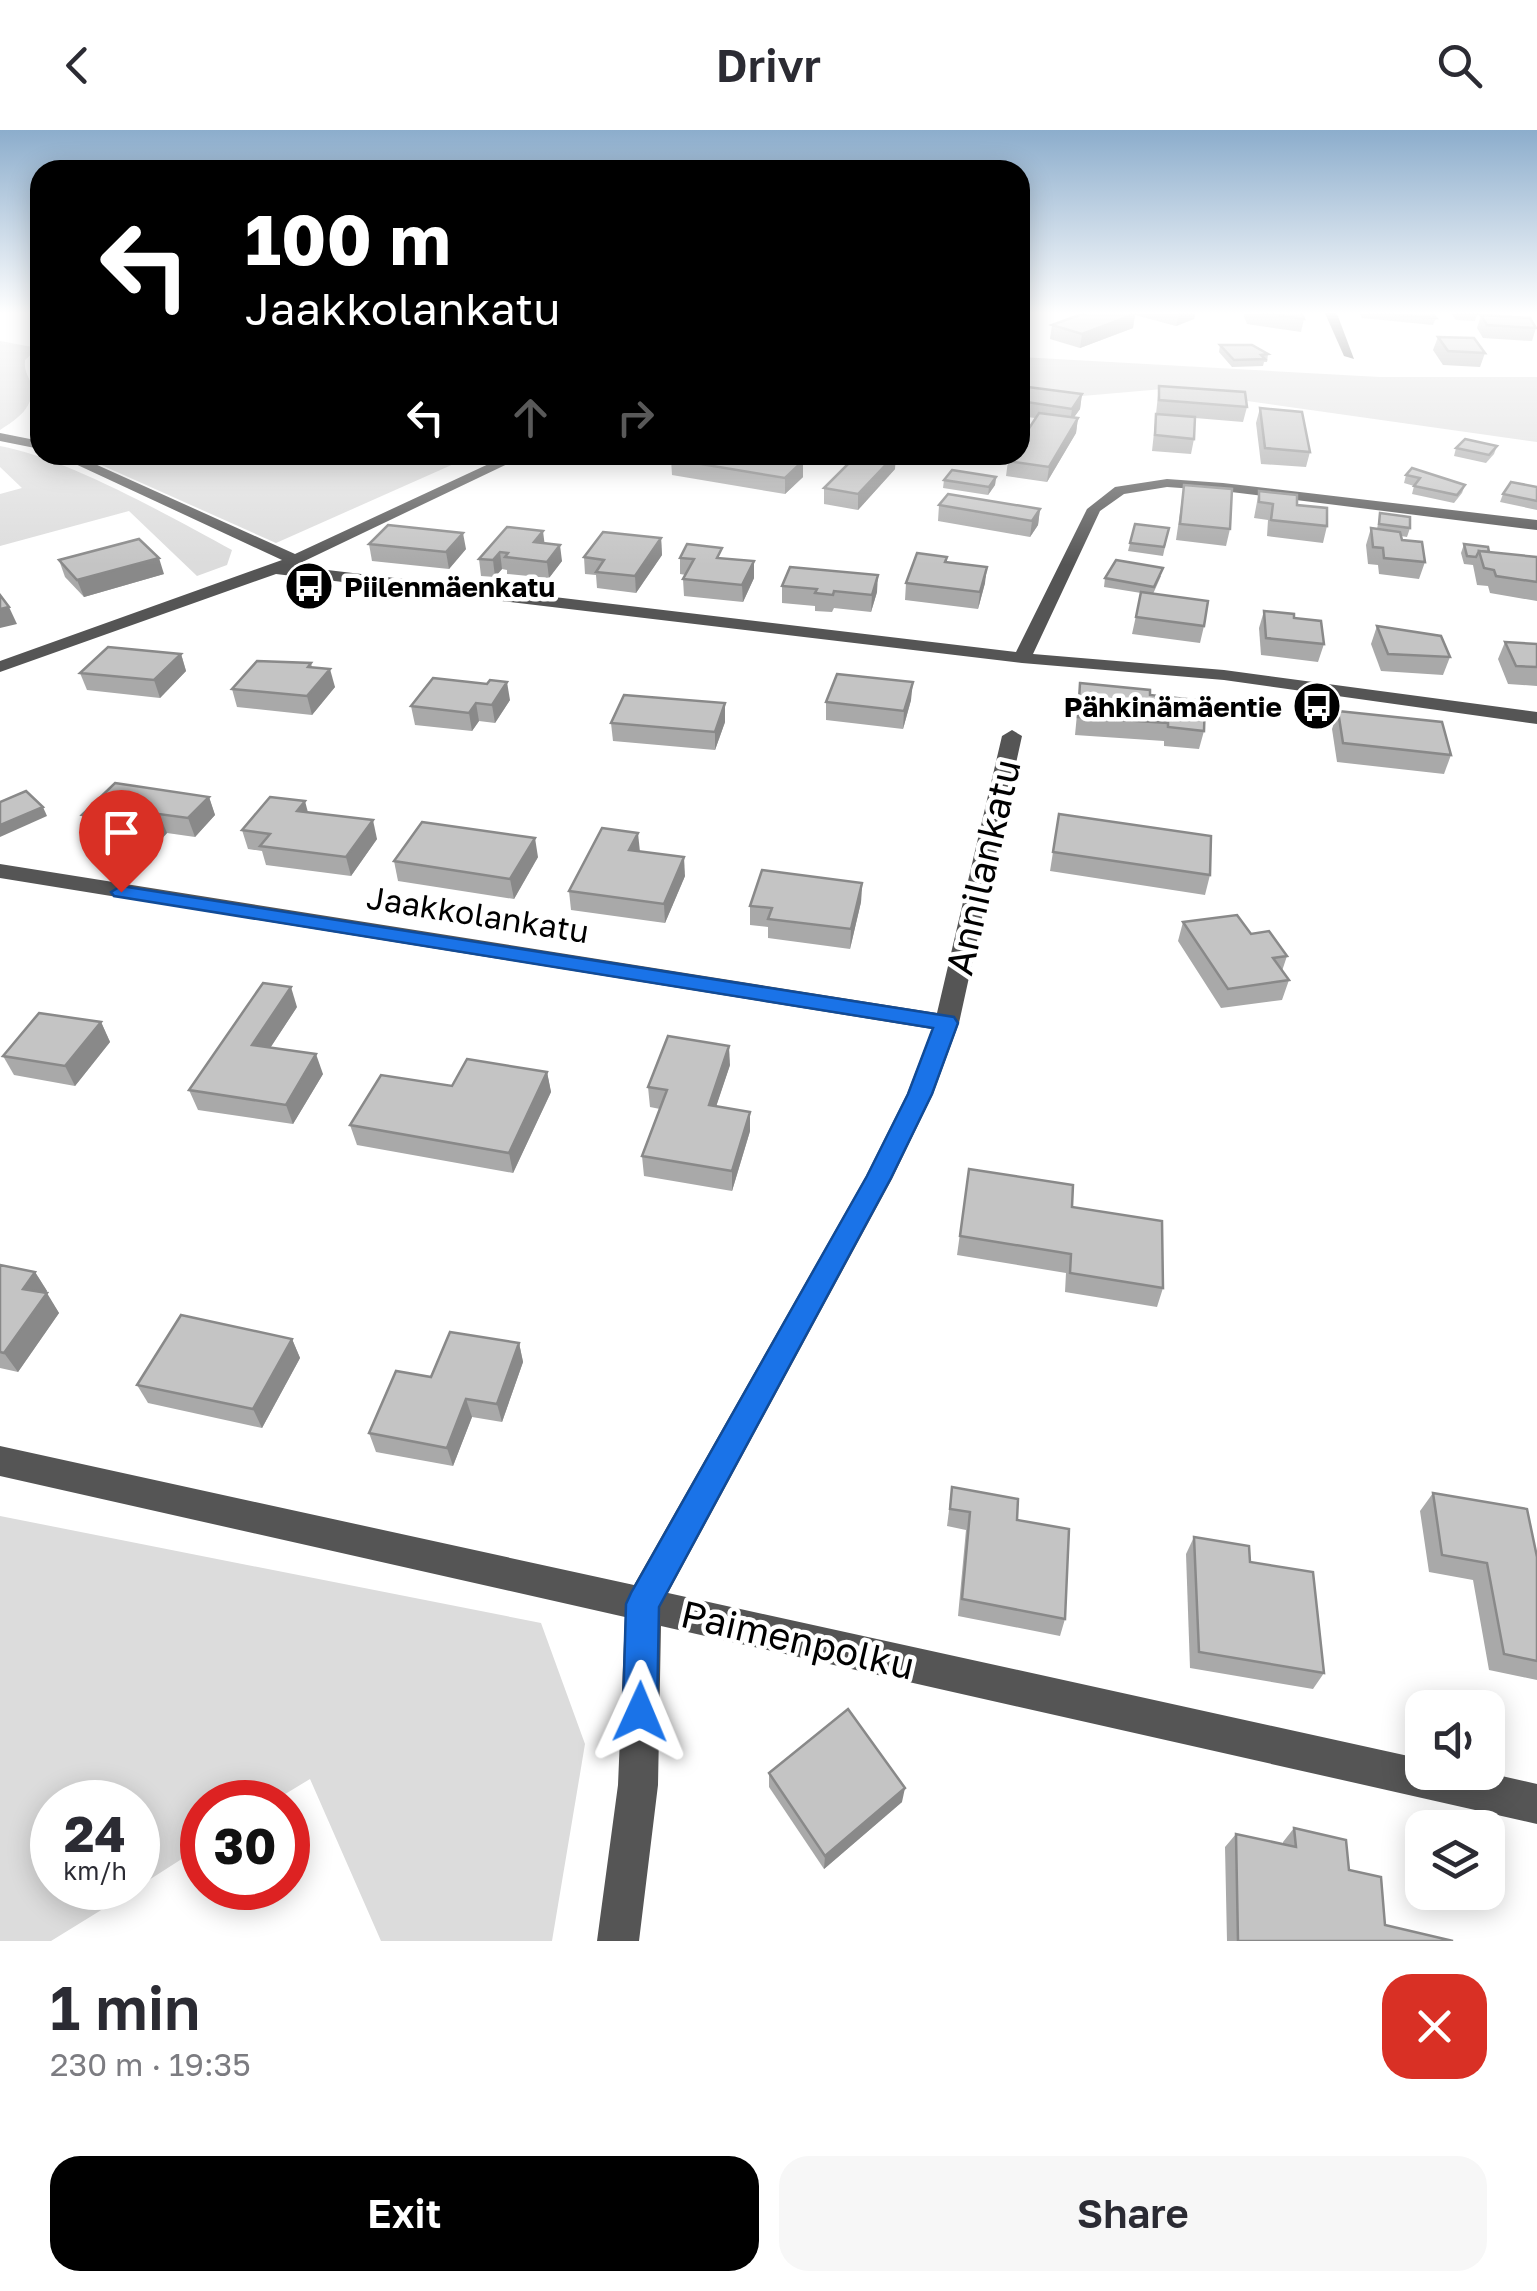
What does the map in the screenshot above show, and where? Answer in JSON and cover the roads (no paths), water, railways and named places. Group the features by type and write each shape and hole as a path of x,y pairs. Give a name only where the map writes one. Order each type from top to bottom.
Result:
{"street":[{"path":"0,437 30,444"},
{"path":"85,465 295,560"},
{"path":"0,667 275,569 498,465"},
{"path":"1022,658 1094,510 1120,490 1167,483 1223,487 1537,525"},
{"path":"275,569 1022,658 1224,675 1537,718"},
{"name":"Annilankatu","path":"618,1941 638,1784 642,1604 878,1178 920,1094 946,1023 1012,736"},
{"name":"Jaakkolankatu","path":"0,870 946,1023"},
{"name":"Paimenpolku","path":"0,1461 1537,1804"}],"place":[{"name":"Piilenmäenkatu","path":"309,586"},
{"name":"Pähkinämäentie","path":"1317,706"}]}
